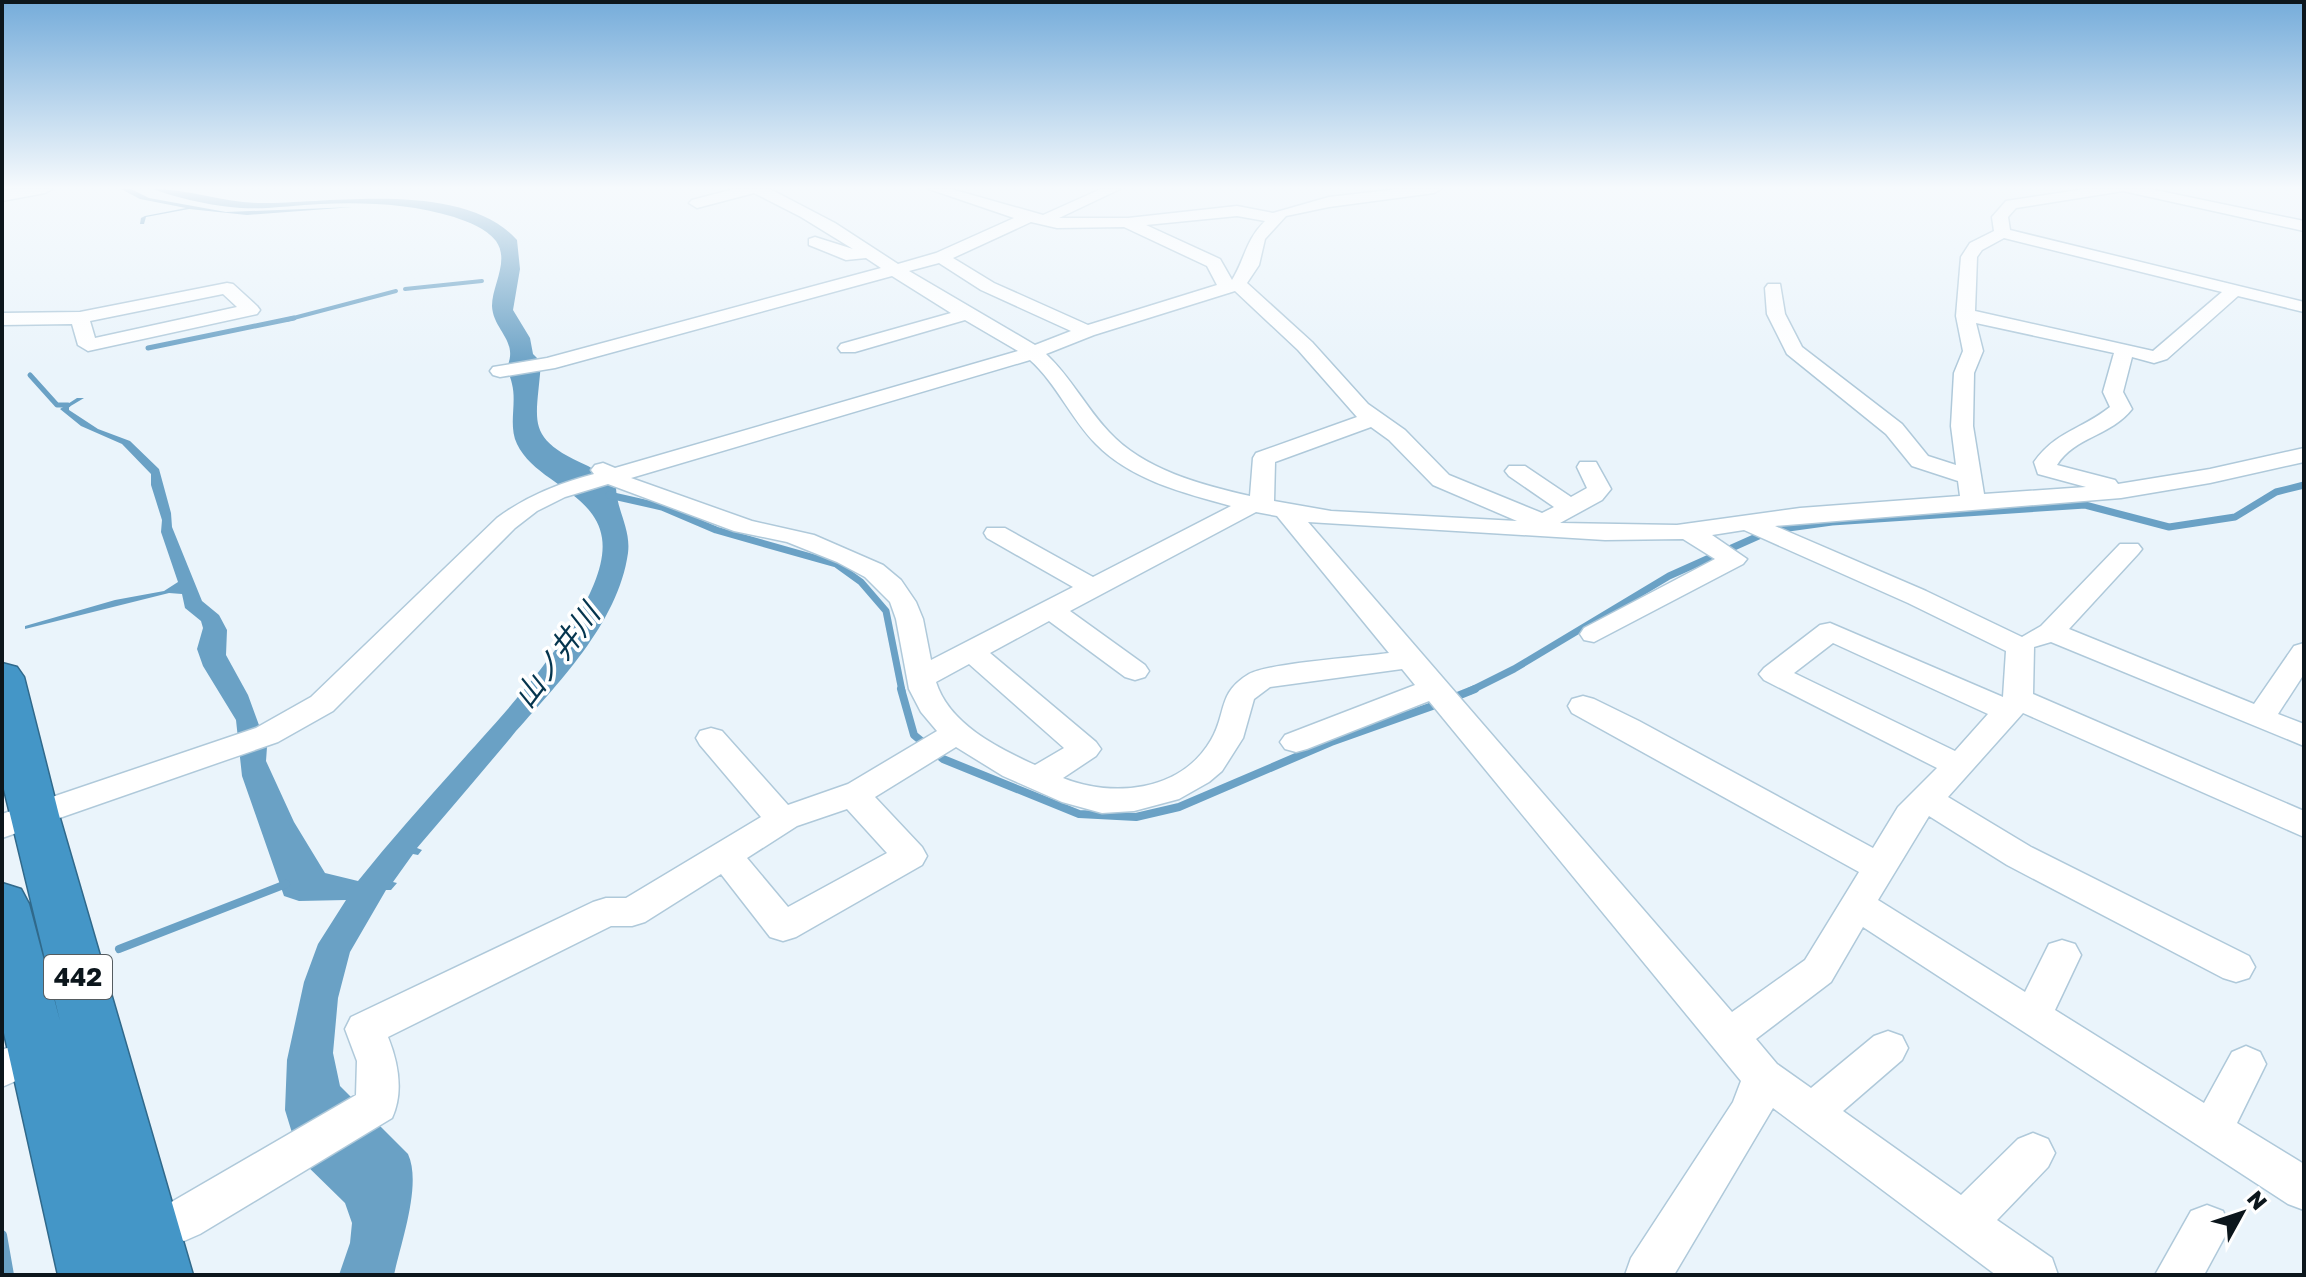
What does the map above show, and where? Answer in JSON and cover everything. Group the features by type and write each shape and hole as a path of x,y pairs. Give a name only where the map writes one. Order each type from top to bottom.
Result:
{"highway":[{"name":"442","path":"2,677 44,1050 158,1275"},
{"name":"442","path":"2,904 44,1050 93,1275"}],"street":[{"path":"831,249 846,255 870,252"},
{"path":"865,249 894,270 1032,352 1071,391 1103,439 1121,456 1198,489 1268,507 1399,522 1550,526 1605,533 1759,528 1973,503 2121,491 2210,476 2304,455"},
{"path":"500,371 548,364 942,257 963,249"},
{"path":"1183,249 1214,263 1232,285 1305,346 1372,419 1397,435 1441,480 1550,526"},
{"path":"18,820 267,735 322,704 506,523 528,506 557,492 603,473 1032,352 1087,331 1232,285 1250,265 1254,249"},
{"path":"1973,503 1962,426 1964,373 1973,351 1965,315 1969,257 1975,249"},
{"path":"2066,249 2304,307"},
{"path":"942,257 948,265 974,279 1087,331"},
{"path":"2,319 80,318 227,288 251,310 88,345 80,318"},
{"path":"1774,288 1776,314 1794,350 1894,429 1920,461 1969,477"},
{"path":"1965,315 2154,357 2235,290"},
{"path":"848,348 967,314"},
{"path":"2121,491 2046,469 2045,462 2069,438 2097,428 2121,409 2113,392 2124,350"},
{"path":"1372,419 1264,458 1268,507 1410,659 1763,1077 2035,1275"},
{"path":"1550,526 1568,506 1594,495 1599,489 1588,467"},
{"path":"1517,471 1568,506"},
{"path":"603,473 641,490 744,526 796,537 872,569 887,580 912,620 922,677 930,701 956,733 982,753 1037,779 1069,793 1103,801 1133,800 1163,793 1196,774 1219,754 1234,724 1240,695 1262,679 1410,659"},
{"path":"1399,522 1410,515 1455,500 1466,492"},
{"path":"922,677 1092,587 1268,507"},
{"path":"1759,528 1917,597 2020,647"},
{"path":"1594,634 1734,559 1687,530"},
{"path":"996,533 1092,587"},
{"path":"2020,647 2051,632 2129,549"},
{"path":"1050,609 1135,671"},
{"path":"1959,766 1774,674 1830,631 2304,825"},
{"path":"2051,632 2304,736"},
{"path":"1730,1036 1818,971 1910,815 2013,705 2020,647"},
{"path":"971,651 1085,749 1037,779"},
{"path":"2260,718 2304,652"},
{"path":"1296,742 1434,688"},
{"path":"1583,706 1879,867"},
{"path":"184,1219 377,1105 377,1061 365,1029 606,912 632,912 782,820 853,794 956,733"},
{"path":"711,738 782,820"},
{"path":"725,855 783,927 910,856 853,794"},
{"path":"1926,799 2019,856 2071,873 2205,943 2236,967"},
{"path":"1856,904 2304,1189"},
{"path":"2033,1016 2062,955"},
{"path":"1812,1112 1888,1048"},
{"path":"2212,1130 2246,1064"},
{"path":"1648,1275 1750,1112 1763,1077"},
{"path":"1964,1223 2033,1153"},
{"path":"2178,1275 2207,1227"}],"water":[{"name":"山ノ井川","path":"500,249 518,249 520,269 513,310 530,338 533,354 541,362 539,426 553,446 592,469 607,484 616,488 626,528 628,553 612,604 583,652 417,848 422,850 418,855 413,854 393,882 397,883 391,890 386,890 350,952 338,998 333,1053 340,1086 408,1154 413,1181 409,1213 394,1275 339,1275 350,1243 352,1223 345,1203 300,1159 285,1110 287,1060 304,982 318,944 346,900 299,901 284,896 242,776 236,720 203,666 197,649 203,628 201,621 185,608 182,594 169,593 25,629 25,626 115,600 164,591 178,582 161,532 162,520 151,485 151,474 122,444 81,426 60,409 77,398 84,398 69,410 98,429 130,441 159,469 172,527 202,601 219,615 227,630 226,655 248,695 267,747 266,761 294,822 325,873 358,881 549,658 572,626 600,564 602,538 597,522 577,498 526,457 514,437 512,382 507,367 510,350 492,306 501,265"}],"waterway":[{"path":"405,289 482,281"},
{"path":"292,318 396,291"},
{"path":"148,348 292,318"},
{"path":"286,320 292,318"},
{"path":"30,375 57,405 68,405"},
{"path":"1775,530 1832,522 2085,505 2169,527 2235,517 2276,492 2304,485"},
{"path":"609,495 662,507 716,530 836,564 861,582 886,611 902,691"},
{"path":"1470,691 1514,669 1669,576 1763,534"},
{"path":"901,689 914,735 943,759 1079,814 1136,817 1179,807 1331,742 1438,704"},
{"path":"1470,691 1475,689"},
{"path":"1450,699 1470,691"},
{"path":"119,949 286,884"},
{"path":"2,1235 9,1275"}]}
